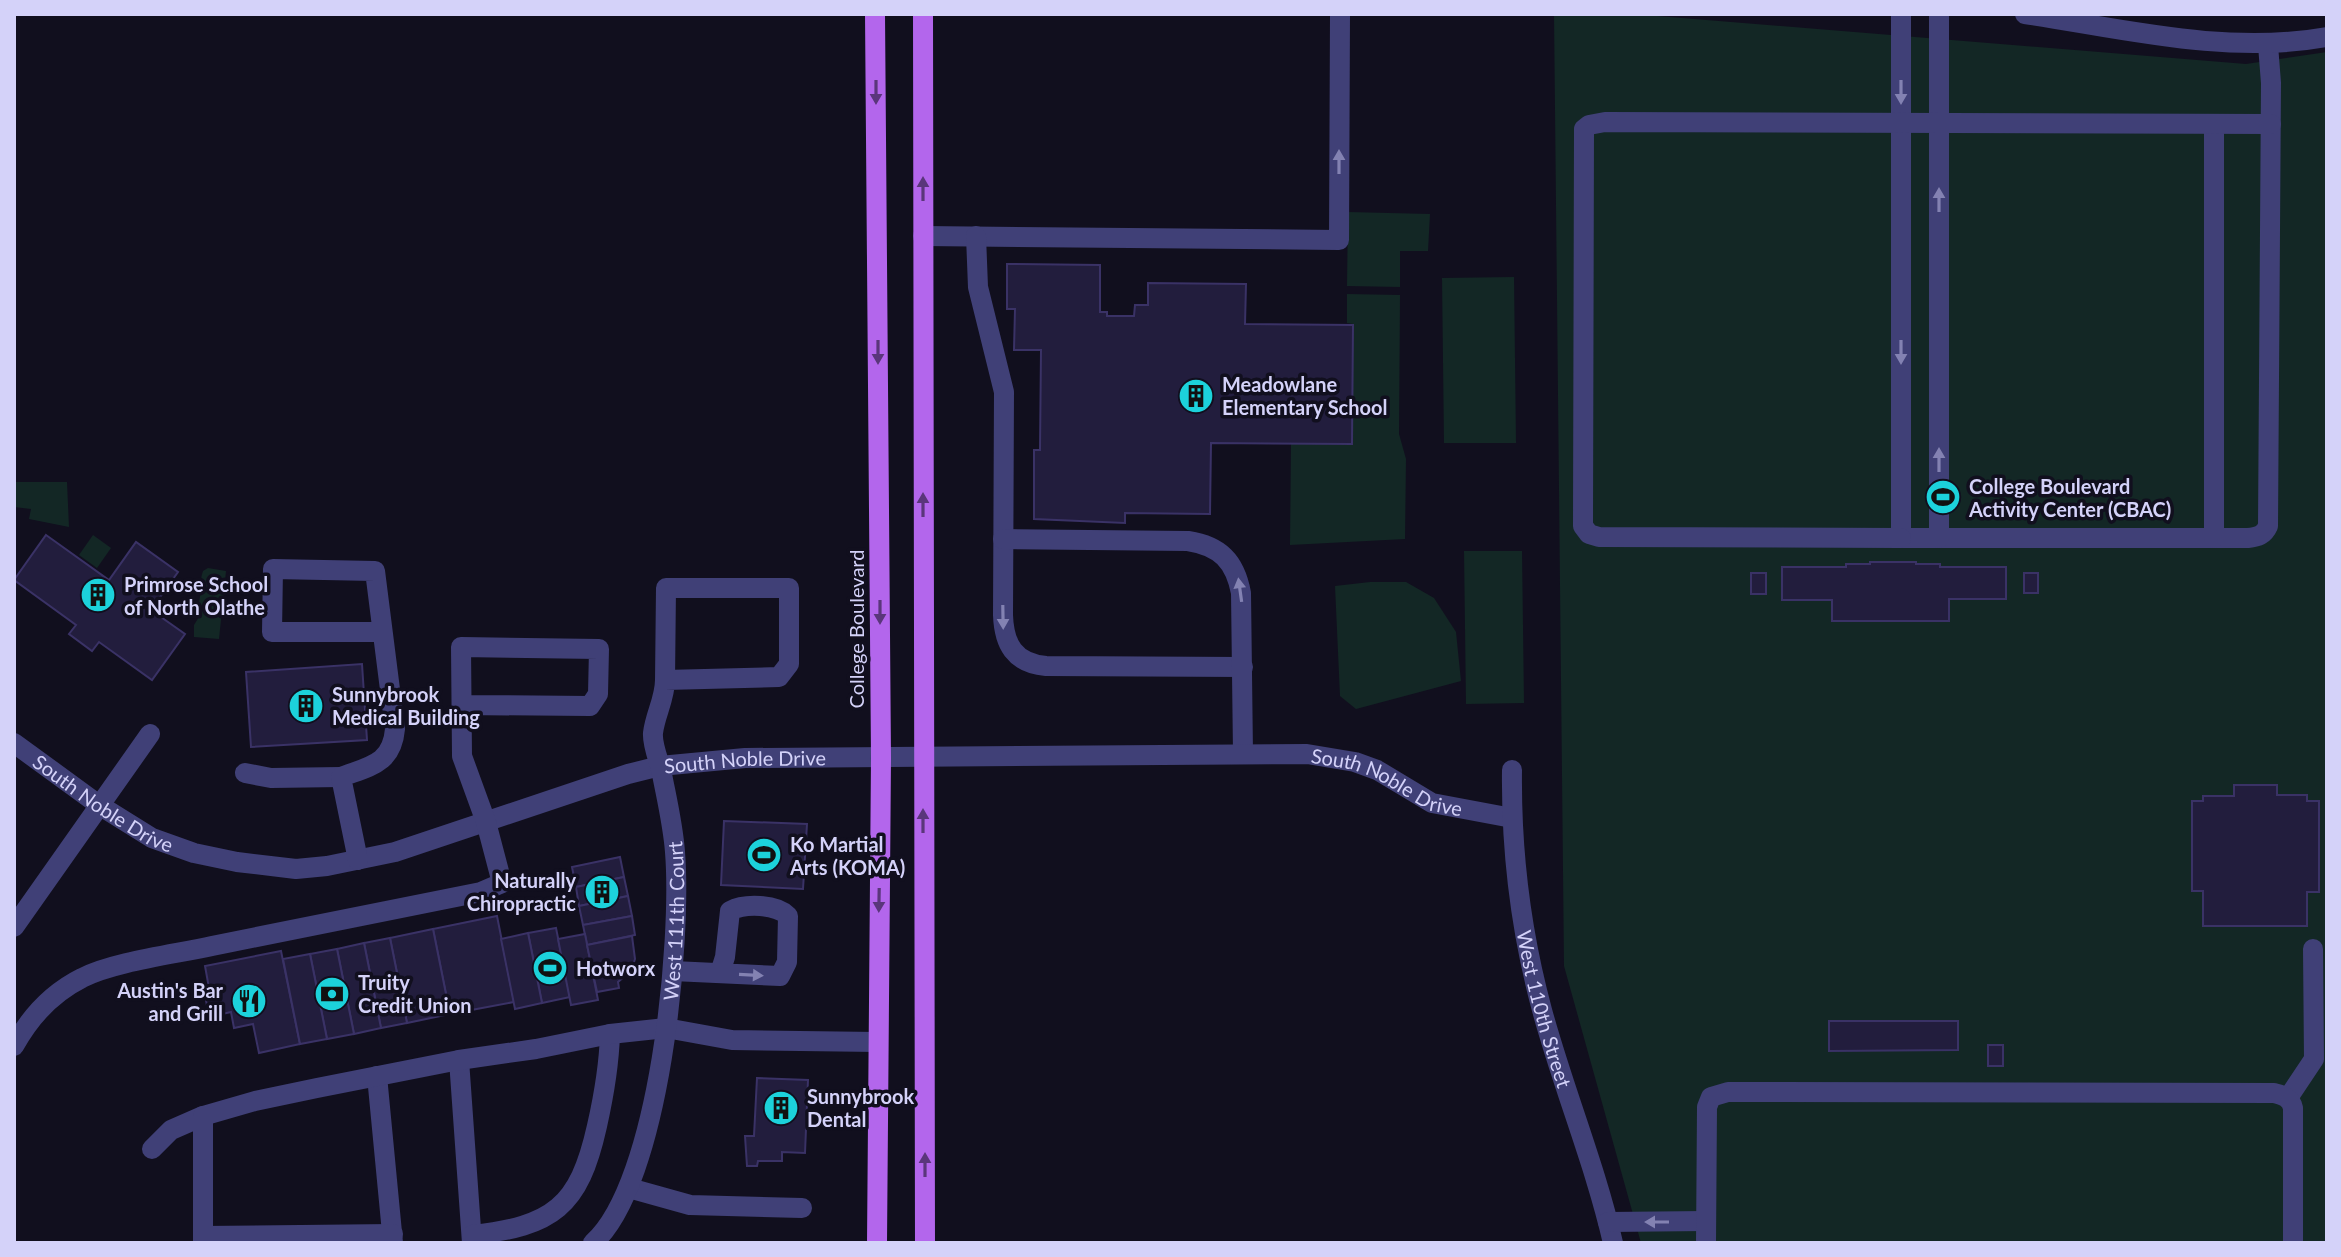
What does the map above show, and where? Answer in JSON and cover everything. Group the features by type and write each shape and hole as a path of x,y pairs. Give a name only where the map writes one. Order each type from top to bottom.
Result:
{"main road":[{"name":"College Boulevard","path":"875,14 881,758 877,1243"},
{"path":"923,14 925,1243"}],"street":[{"path":"923,236 1339,240 1340,14"},
{"path":"1901,14 1901,538"},
{"path":"1939,14 1939,538"},
{"path":"2025,14 2211,41 2268,45 2327,37"},
{"path":"2268,45 2271,124 2268,526 2258,537 1599,537 1589,534 1583,526 1584,129 1589,125 1605,122 1939,121 2271,124"},
{"path":"2214,124 2214,538"},
{"path":"976,236 978,287 1004,392 1003,633 1007,645 1023,661 1046,666 1243,667"},
{"path":"1003,539 1188,541 1216,548 1228,559 1237,575 1241,593 1243,754"},
{"path":"245,773 271,778 341,777 385,758 394,743 392,702 375,571 273,569 272,632 382,632"},
{"name":"West 111th Court","path":"593,1243 612,1221 629,1188 650,1115 673,971 676,855 653,734 665,691 665,680 666,588 789,588 789,664 779,677 665,680"},
{"path":"14,1046 26,1025 42,1007 84,976 161,957 481,892 502,883 486,822 462,756 461,647 599,649 598,694 590,706 462,705"},
{"path":"14,927 150,734"},
{"name":"South Noble Drive","path":"14,743 99,805 152,838 194,853 296,869 395,852 660,766 745,758 1307,754 1355,762 1377,770 1432,803 1512,818"},
{"name":"West 110th Street","path":"1512,770 1512,818 1528,953 1542,1012 1613,1243"},
{"path":"341,777 358,860"},
{"path":"2288,1098 2314,1059 2313,949"},
{"path":"673,971 720,973"},
{"path":"152,1149 171,1130 203,1116 255,1101 459,1060 610,1034 666,1028 732,1040 877,1042"},
{"path":"459,1060 472,1239 537,1222 563,1204 576,1189 591,1154 609,1073 610,1034"},
{"path":"203,1116 203,1239 393,1238 377,1076"},
{"path":"1706,1243 1707,1107 1711,1097 1728,1092 2274,1093 2288,1098 2293,1108 2293,1243"},
{"path":"629,1188 690,1205 802,1208"},
{"path":"1608,1222 1706,1221"}],"green space":[{"name":"College Boulevard Activity Center (CBAC)","path":"1554,14 1633,14 2246,64 2327,52 2327,1243 1641,1243 1564,966"},
{"path":"1348,212 1430,214 1428,251 1400,251 1400,287 1347,286"},
{"path":"1514,277 1516,443 1444,443 1442,278"},
{"path":"1347,294 1400,295 1399,434 1406,459 1405,539 1290,545 1291,444 1352,444 1353,324 1347,323"},
{"path":"14,482 67,482 69,527 29,519 31,509 14,507"},
{"path":"93,535 111,548 97,568 79,555"},
{"path":"1464,551 1522,551 1524,703 1466,704"},
{"path":"208,568 226,571 219,639 194,637 194,625 204,609 199,602 202,575"},
{"path":"1406,582 1434,598 1456,632 1461,681 1356,709 1340,696 1335,586"}],"building":[{"name":"Meadowlane Elementary School","path":"1007,264 1100,265 1100,312 1107,312 1107,316 1134,316 1135,305 1148,305 1148,283 1246,284 1245,324 1353,325 1352,444 1211,443 1210,514 1125,513 1125,523 1034,519 1034,450 1040,450 1041,350 1014,350 1015,309 1007,309"},
{"name":"Primrose School of North Olathe","path":"46,535 109,580 136,542 178,572 151,610 185,634 152,680 99,642 92,651 69,634 76,625 14,580"},
{"path":"1916,562 1940,564 1940,567 2006,567 2006,599 1949,599 1949,621 1832,621 1832,600 1782,600 1782,567 1846,567 1846,564"},
{"path":"1751,573 1766,573 1766,594 1751,594"},
{"path":"2024,573 2038,573 2038,593 2024,593"},
{"name":"Sunnybrook Medical Building","path":"362,664 367,740 251,747 246,672"},
{"path":"2234,785 2277,785 2277,795 2307,795 2307,801 2319,801 2319,892 2307,892 2307,926 2203,926 2203,891 2192,891 2192,801 2203,801 2203,796 2234,796"},
{"name":"Ko Martial Arts (KOMA)","path":"724,821 807,824 803,889 721,885"},
{"path":"620,857 624,877 576,887 572,867"},
{"name":"Naturally Chiropractic","path":"624,877 628,896 579,906 576,887"},
{"path":"628,896 632,916 583,925 579,906"},
{"path":"497,916 514,1002 450,1014 433,929"},
{"path":"632,916 635,935 587,945 583,925"},
{"name":"Hotworx","path":"556,928 570,997 542,1003 528,933"},
{"path":"433,929 450,1014 407,1023 390,938"},
{"path":"528,933 542,1003 515,1009 501,939"},
{"path":"585,934 598,1000 571,1005 558,939"},
{"path":"632,936 635,959 631,971 618,982 619,988 597,992 587,945"},
{"path":"390,938 407,1023 381,1028 364,943"},
{"path":"364,943 381,1028 354,1034 337,949"},
{"name":"Truity Credit Union","path":"337,949 354,1034 327,1039 310,954"},
{"name":"Austin's Bar and Grill","path":"281,951 300,1044 259,1053 253,1024 234,1028 231,1012 209,1017 204,989 209,988 205,966"},
{"path":"310,954 327,1039 300,1044 283,959"},
{"path":"1829,1021 1958,1021 1958,1050 1829,1051"},
{"path":"1988,1045 2003,1045 2003,1066 1988,1066"},
{"name":"Sunnybrook Dental","path":"757,1078 808,1080 805,1153 782,1152 782,1161 758,1161 757,1166 747,1166 745,1136 754,1136"}],"place":[{"name":"Meadowlane Elementary School","path":"1196,396"},
{"name":"College Boulevard Activity Center (CBAC)","path":"1943,497"},
{"name":"Primrose School of North Olathe","path":"98,595"},
{"name":"Sunnybrook Medical Building","path":"306,706"},
{"name":"Ko Martial Arts (KOMA)","path":"764,855"},
{"name":"Naturally Chiropractic","path":"602,892"},
{"name":"Hotworx","path":"550,968"},
{"name":"Truity Credit Union","path":"332,994"},
{"name":"Austin's Bar and Grill","path":"249,1001"},
{"name":"Sunnybrook Dental","path":"781,1108"}]}
